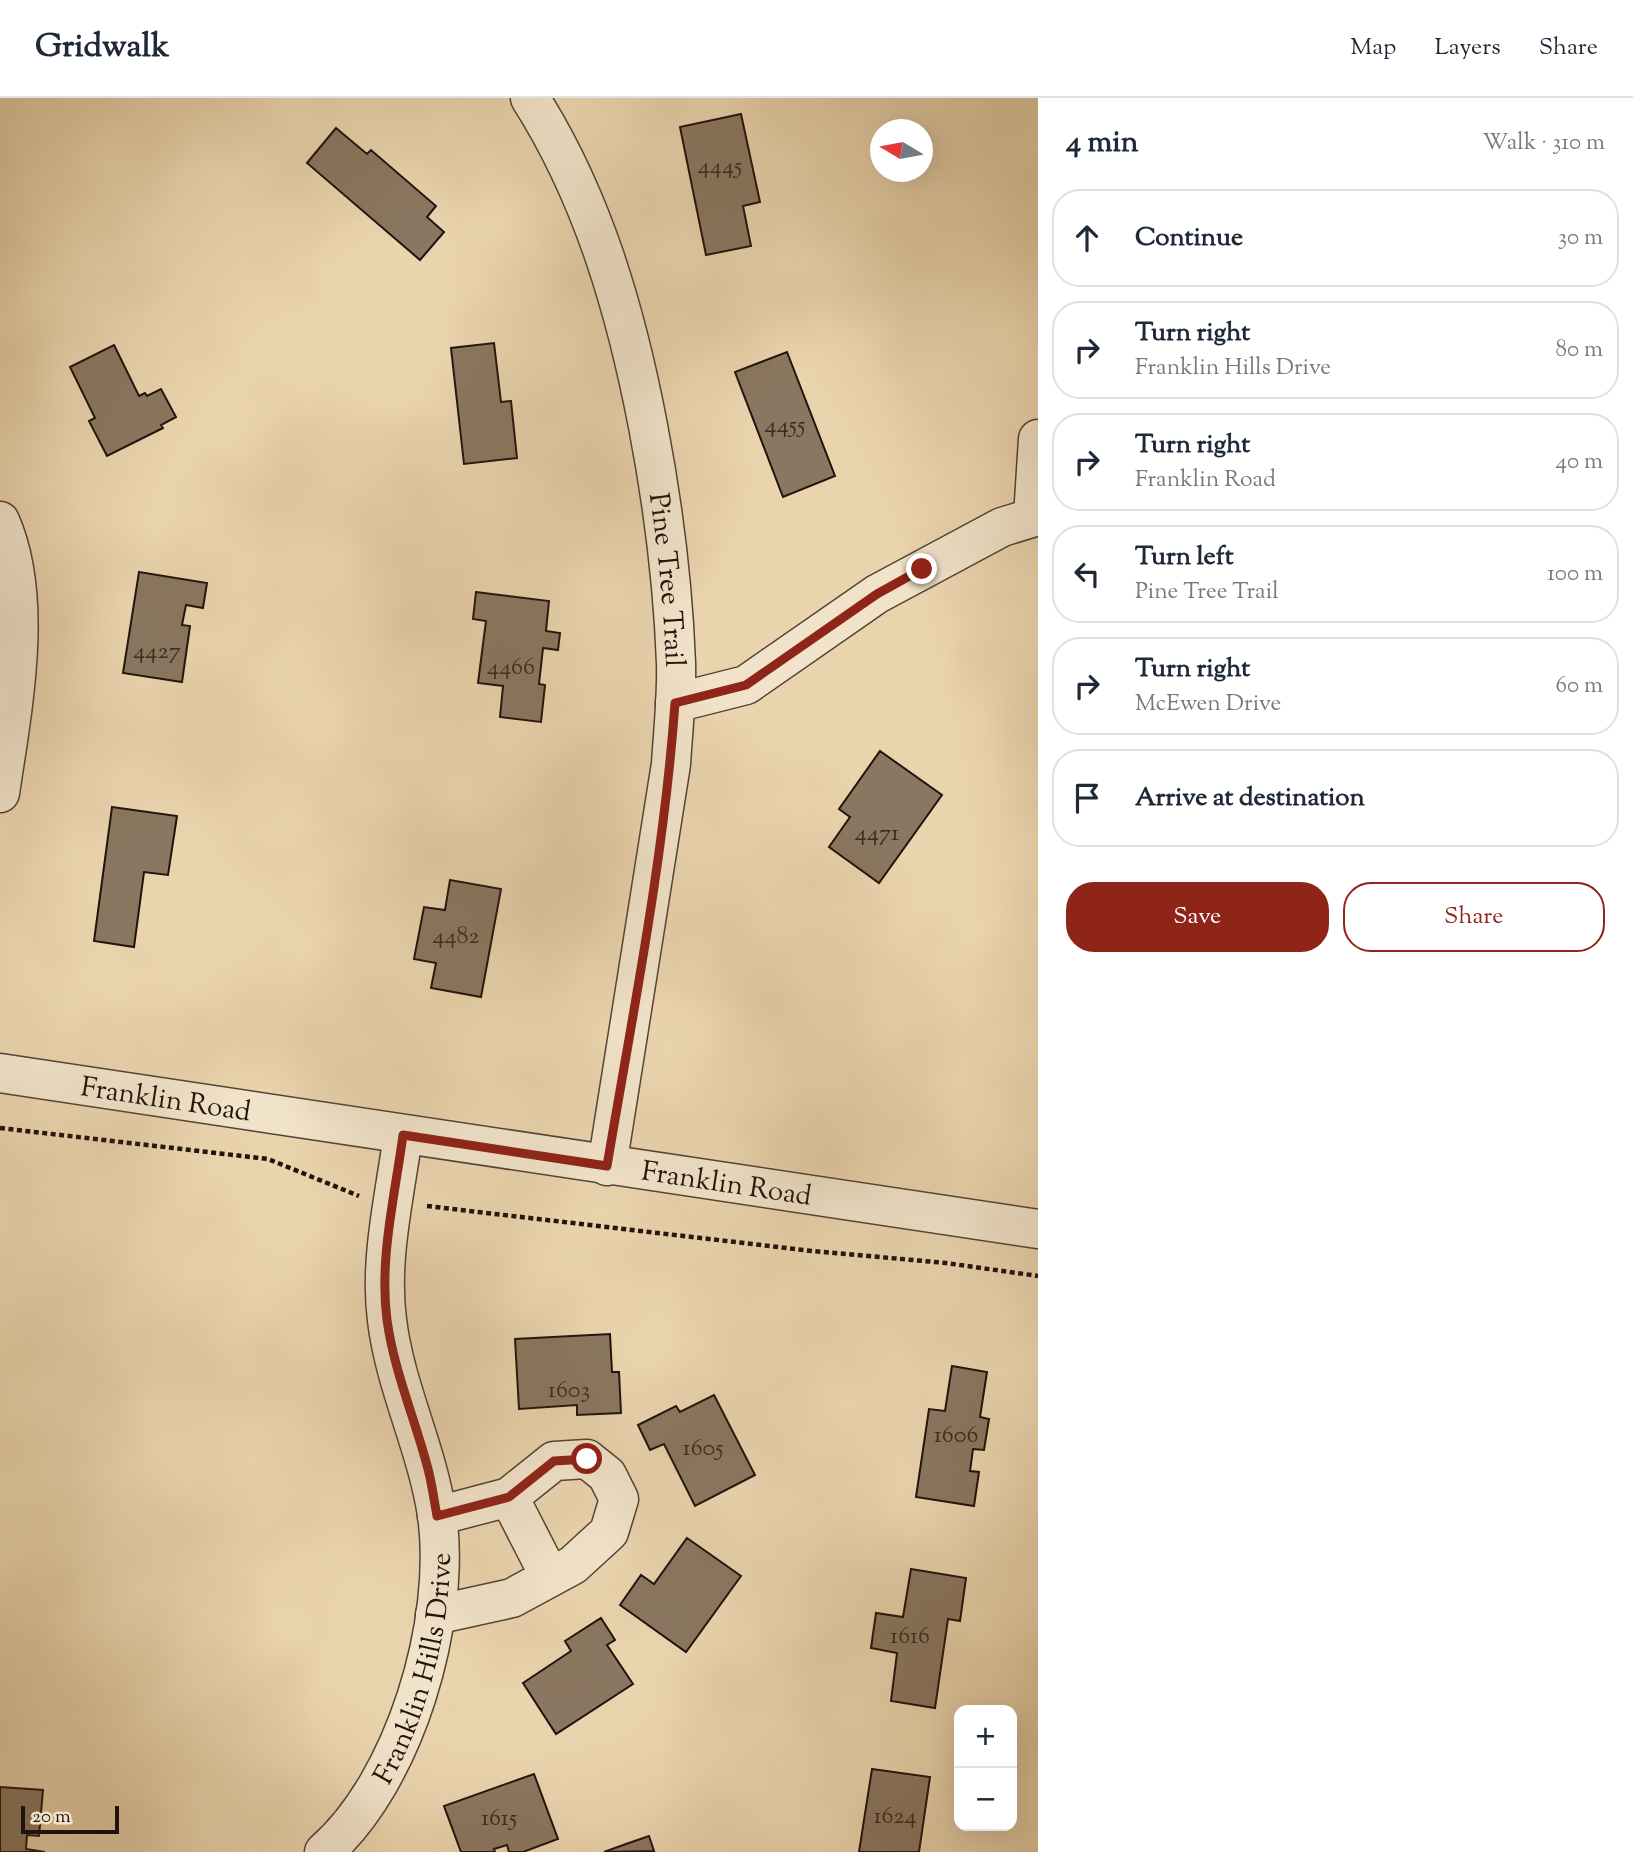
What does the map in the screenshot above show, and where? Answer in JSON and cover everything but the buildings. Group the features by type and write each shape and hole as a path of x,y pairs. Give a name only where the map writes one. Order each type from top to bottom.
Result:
{"street":[{"name":"Pine Tree Trail","path":"530,98 551,130 580,189 623,313 641,390 664,524 674,626 675,703 671,764 607,1166"},
{"path":"675,703 746,685 877,594 1002,527 1036,516 1038,439"},
{"path":"0,521 12,556 18,642 16,682 0,793"},
{"name":"Franklin Road","path":"0,1073 1038,1229"},
{"name":"Franklin Hills Drive","path":"346,1846 399,1745 415,1700 435,1615 440,1565 437,1516 428,1469 392,1352 384,1285 403,1135"},
{"path":"435,1615 512,1598 573,1565 609,1532 619,1499 607,1475 587,1459 554,1461 509,1497 437,1516"},
{"path":"509,1497 550,1577"}],"path":[{"path":"0,1128 268,1159 360,1197"},
{"path":"426,1206 812,1251 946,1263 1038,1276"}],"route":[{"path":"587,1459 554,1461 509,1497 437,1516 428,1469 392,1352 387,1319 384,1285 403,1135 607,1166 663,822 671,764 675,703 746,685 877,594 922,569"}]}
